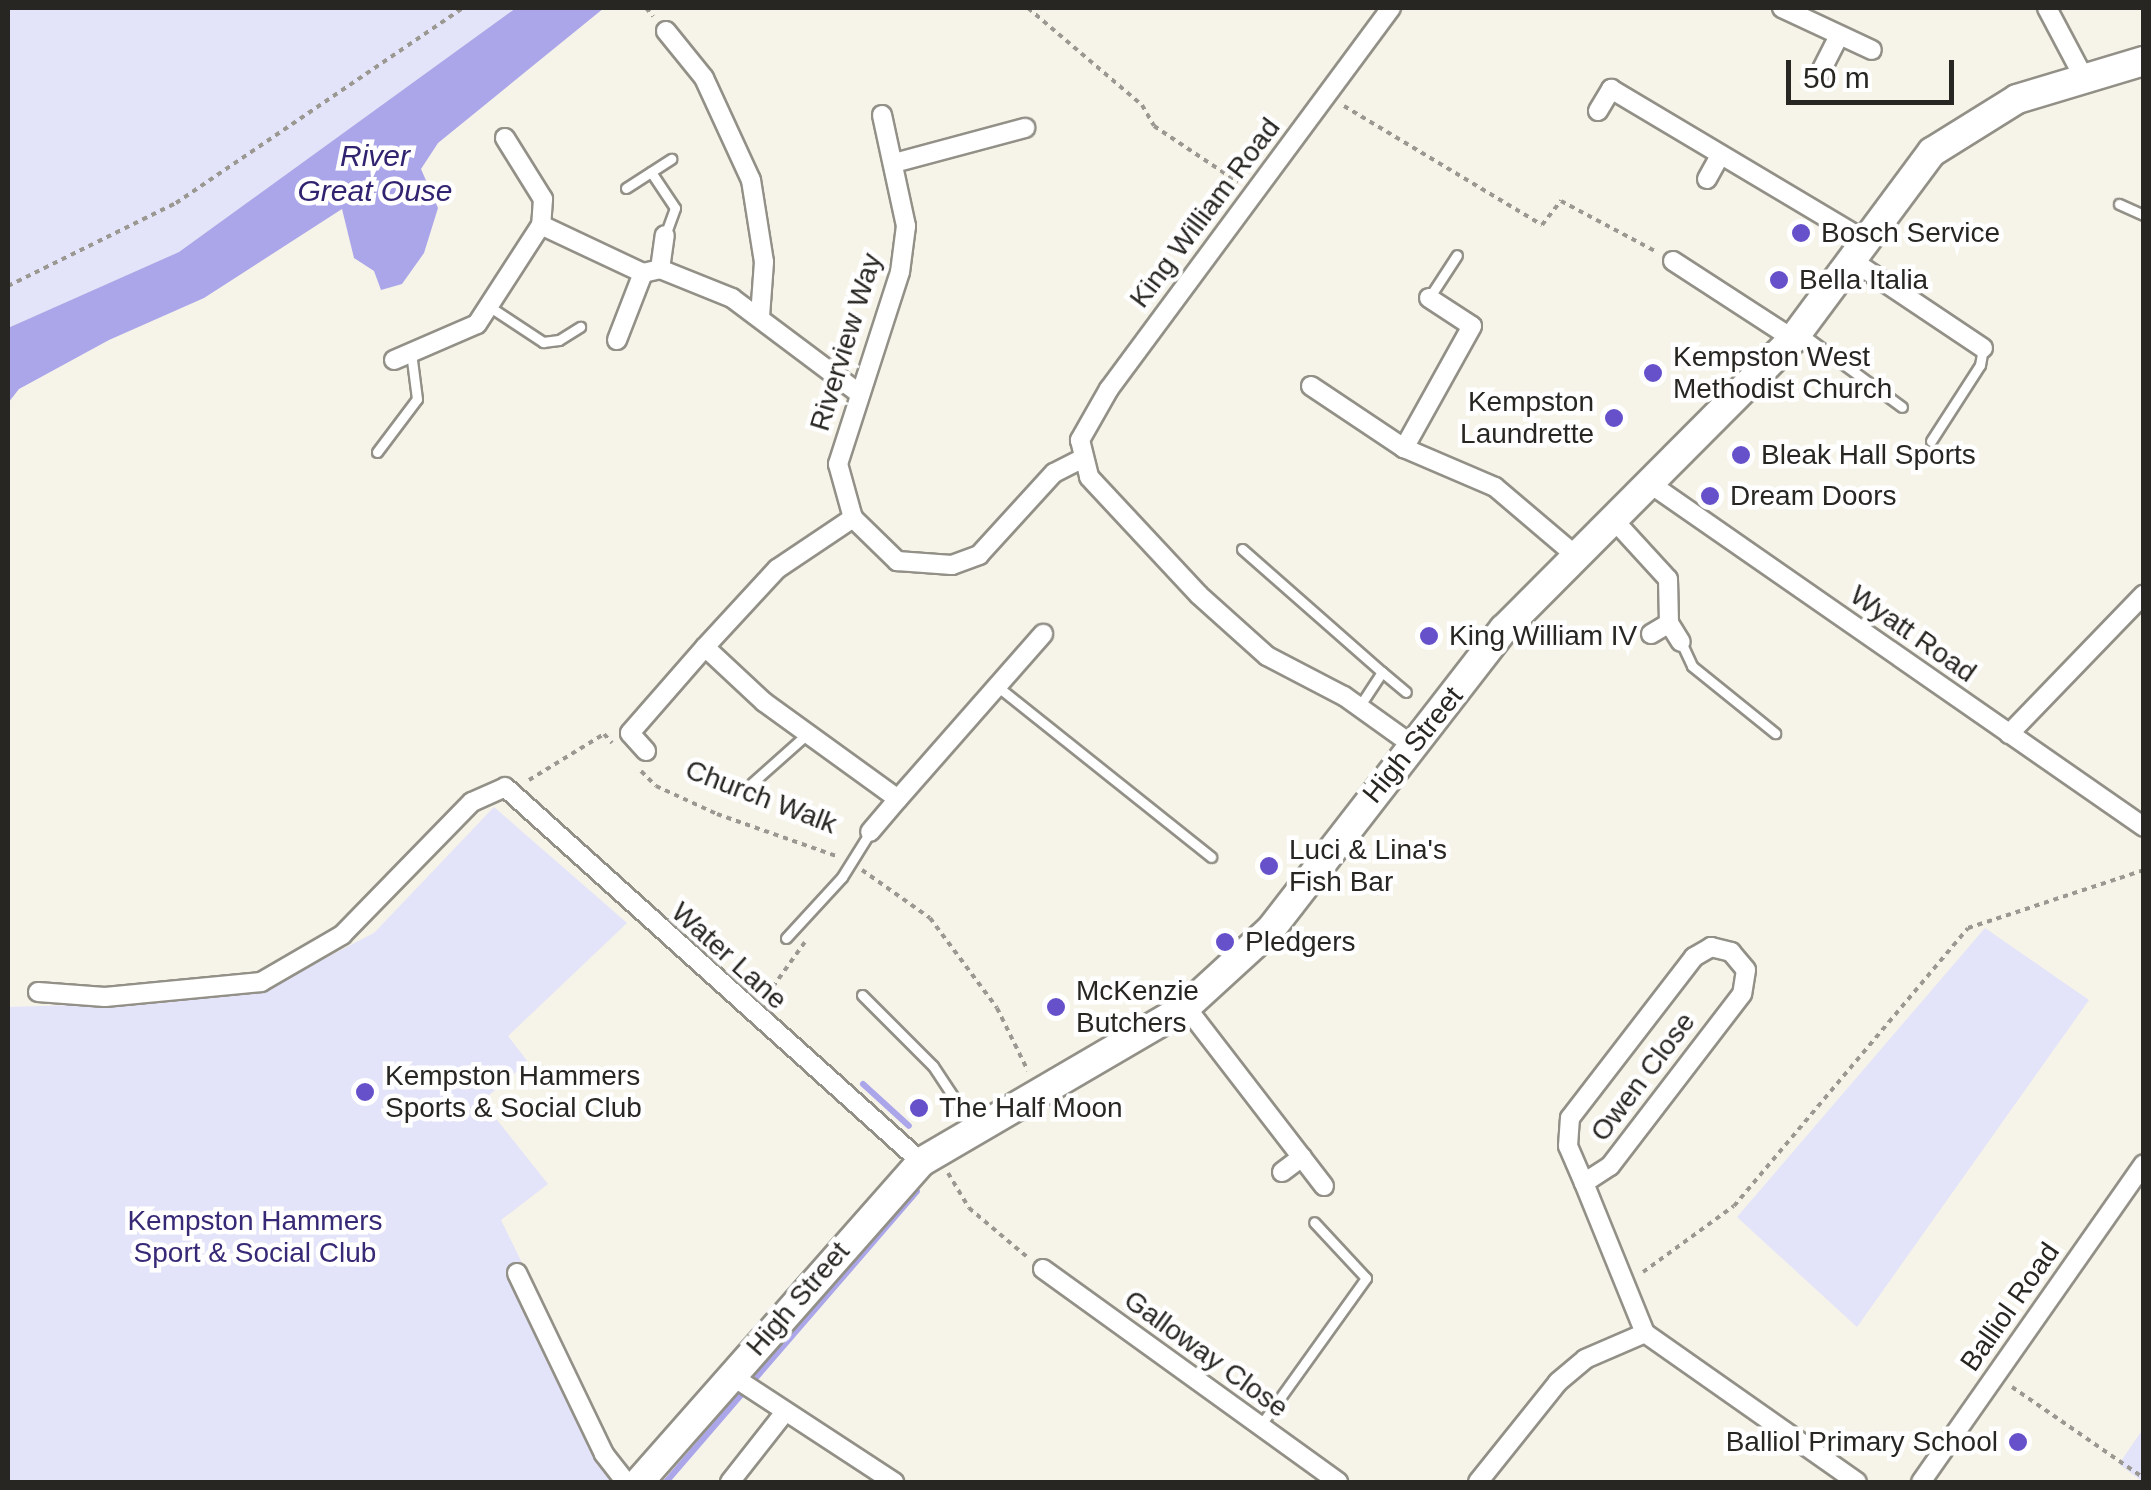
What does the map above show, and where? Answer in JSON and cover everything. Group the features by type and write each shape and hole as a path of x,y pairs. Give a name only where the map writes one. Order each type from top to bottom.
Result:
{"main road":[{"name":"High Street","path":"639,1482 743,1383 922,1162 973,1127 1186,1006 1271,929 1411,744 1574,554 1652,486 1795,336 1932,152 1964,126 2017,98 2144,61"}],"street":[{"name":"King William Road","path":"1083,458 1086,422 1388,8"},
{"path":"2047,8 2084,78"},
{"path":"1796,10 1837,38 1872,50"},
{"path":"666,30 704,78 752,180 764,262 760,316"},
{"path":"1820,73 1837,38"},
{"path":"1598,112 1611,88 1720,156 1857,250 1932,314 1983,348"},
{"name":"Riverview Way","path":"853,518 838,464 857,392 900,272 906,226 882,115"},
{"path":"894,163 1025,128"},
{"path":"402,356 468,330 490,307 541,225 543,199 505,138"},
{"path":"1707,179 1720,156"},
{"path":"541,225 760,316 857,392"},
{"path":"617,340 665,235"},
{"path":"1673,261 1795,336"},
{"path":"1404,448 1472,326 1429,298"},
{"path":"1311,386 1404,448 1495,488 1529,510 1574,554"},
{"path":"638,756 630,733 778,568 853,518 897,561 924,568 952,564 979,554 1006,531 1054,473 1083,458 1089,477 1199,596 1267,656 1359,707 1411,744"},
{"name":"Wyatt Road","path":"1652,486 2144,827"},
{"path":"1613,519 1668,579 1670,622 1681,642"},
{"path":"2008,734 2144,594"},
{"path":"1651,634 1670,622"},
{"path":"870,832 1043,634"},
{"path":"705,647 806,734 898,798"},
{"path":"38,992 105,997 261,982 342,935 472,802 505,788"},
{"name":"Water Lane","path":"505,788 922,1162"},
{"name":"Owen Close","path":"1710,948 1731,952 1746,970 1742,994 1610,1166 1584,1183 1568,1146 1570,1118 1694,958 1710,948"},
{"path":"1186,1006 1324,1186"},
{"path":"1282,1172 1302,1157"},
{"name":"Balliol Road","path":"1921,1482 2144,1164"},
{"path":"1584,1183 1645,1333 1857,1482"},
{"name":"Galloway Close","path":"1043,1269 1338,1482"},
{"path":"517,1274 604,1454 626,1482"},
{"path":"1478,1482 1558,1382 1585,1360 1645,1333"},
{"path":"743,1383 894,1482"},
{"path":"730,1482 784,1412"}],"lane":[{"path":"626,188 671,160"},
{"path":"651,172 675,208 665,235"},
{"path":"2119,204 2144,215"},
{"path":"1429,298 1456,255"},
{"path":"490,307 543,342 559,340 580,326"},
{"path":"1795,336 1902,407"},
{"path":"1931,441 1980,365 1983,348"},
{"path":"377,452 417,400 402,356"},
{"path":"1242,549 1406,692"},
{"path":"1681,642 1692,666 1775,733"},
{"path":"1359,707 1382,672"},
{"path":"997,686 1212,857"},
{"path":"752,783 806,734"},
{"path":"786,938 850,863 870,832"},
{"path":"862,995 933,1066 973,1127"},
{"path":"1260,1426 1366,1278 1314,1222"}],"path":[{"path":"8,286 176,203 462,8"},
{"path":"1028,8 1142,105 1154,126 1254,192"},
{"path":"1328,95 1386,137 1542,225 1561,201 1673,261"},
{"path":"505,788 539,777 604,734 617,747"},
{"name":"Church Walk","path":"638,756 671,793 850,863 930,918 997,1008 1038,1090"},
{"path":"1625,1285 1734,1206 1968,928 2144,870"},
{"path":"945,1144 948,1173 969,1208 1043,1269"},
{"path":"1996,1376 2144,1478"}],"green space":[{"path":"8,8 516,8 179,252 8,328"},
{"name":"Kempston Hammers Sport & Social Club","path":"494,807 627,923 508,1036 528,1062 482,1101 548,1184 501,1220 612,1447 634,1472 625,1482 8,1482 8,1007 145,1003 265,989 374,933"},
{"path":"1985,928 2089,1000 1857,1327 1737,1217"},
{"path":"2143,1429 2143,1482 2119,1464"}],"water":[{"name":"River Great Ouse","path":"516,8 604,8 438,143 421,169 438,208 424,253 402,284 381,290 374,271 354,258 342,209 204,298 109,340 19,389 8,403 8,328 179,252"}],"waterway":[{"path":"863,1084 909,1126"},
{"path":"666,1482 917,1191"}],"place":[{"name":"Bosch Service","path":"1801,233"},
{"name":"Bella Italia","path":"1779,280"},
{"name":"Kempston West Methodist Church","path":"1653,373"},
{"name":"Kempston Laundrette","path":"1614,418"},
{"name":"Bleak Hall Sports","path":"1741,455"},
{"name":"Dream Doors","path":"1710,496"},
{"name":"King William IV","path":"1429,636"},
{"name":"Luci & Lina's Fish Bar","path":"1269,866"},
{"name":"Pledgers","path":"1225,942"},
{"name":"McKenzie Butchers","path":"1056,1007"},
{"name":"Kempston Hammers Sports & Social Club","path":"365,1092"},
{"name":"The Half Moon","path":"919,1108"},
{"name":"Balliol Primary School","path":"2018,1442"}]}
